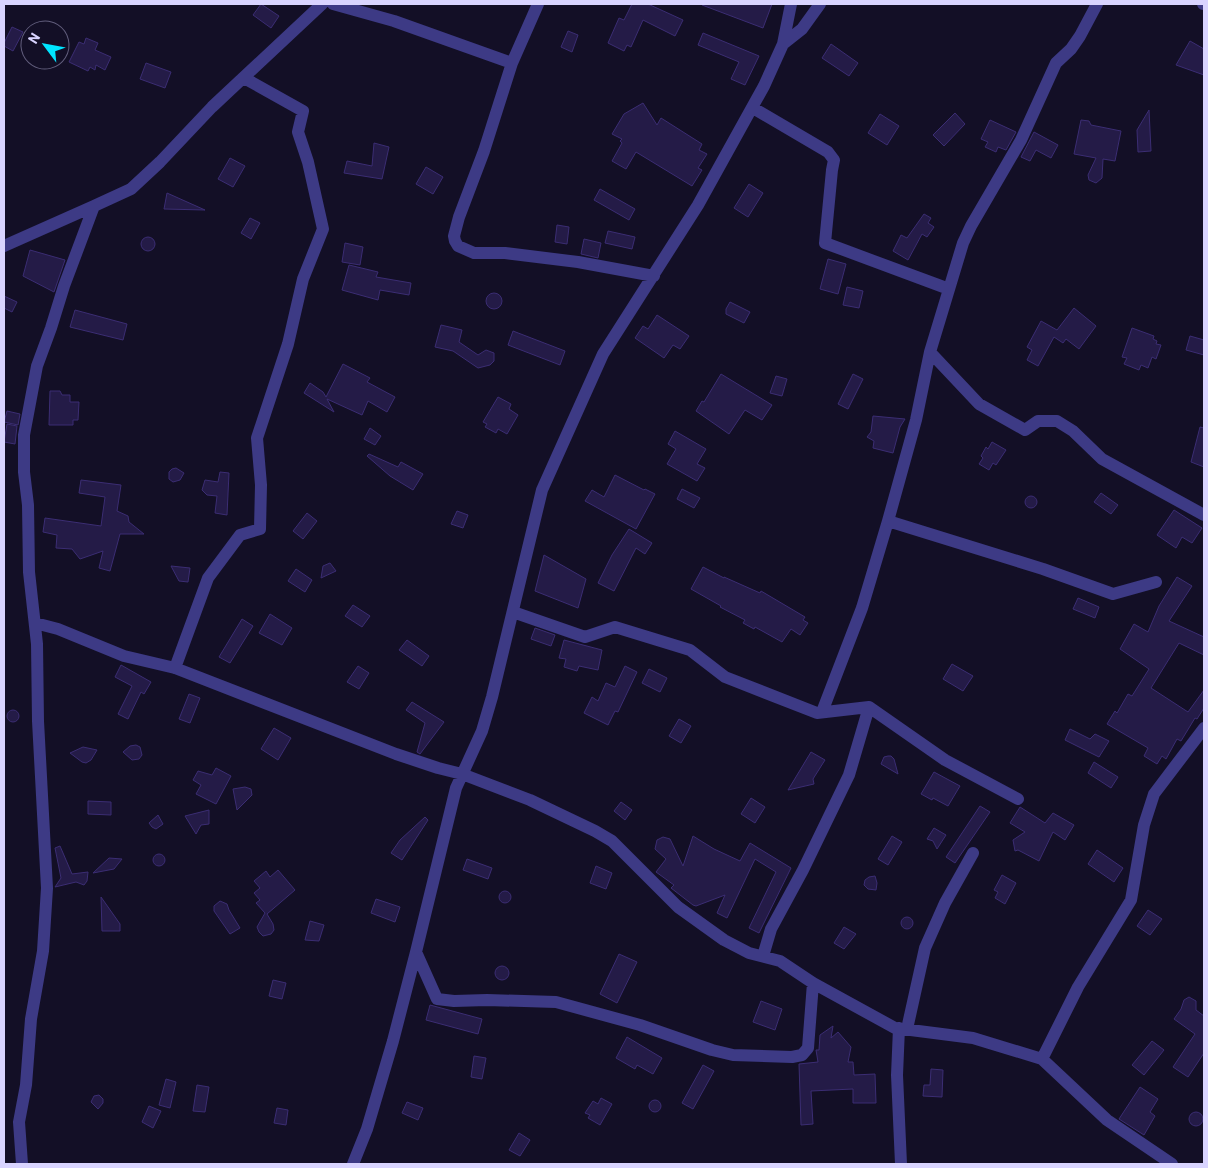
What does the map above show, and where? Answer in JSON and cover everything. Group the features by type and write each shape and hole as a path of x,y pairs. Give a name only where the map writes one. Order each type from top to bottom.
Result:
{"street":[{"path":"4,246 131,189 276,45 322,4"},
{"path":"333,4 394,21 512,63"},
{"path":"538,4 512,63 481,160 456,228 454,236 458,246 474,253 506,253 578,262 654,276"},
{"path":"353,1164 369,1120 416,952 456,788 482,731 501,662 542,490 603,354 698,205 753,108 783,44 791,4"},
{"path":"783,44 802,29 820,4"},
{"path":"822,712 862,608 916,420 930,352 963,243 1021,140 1056,63 1071,49 1097,4"},
{"path":"175,668 208,578 240,535 260,529 258,438 288,344 303,279 323,229 308,162 298,132 303,111 244,78"},
{"path":"753,108 828,152 834,160 825,243 949,289"},
{"path":"22,1164 18,1122 26,1085 31,1019 42,951 47,888 38,721 37,644 29,572 24,434 37,366 94,206"},
{"path":"930,352 976,402 989,411 1025,430 1038,421 1057,421 1073,431 1102,460 1204,515"},
{"path":"888,521 1043,569 1114,594 1156,582"},
{"path":"513,612 586,637 615,628 690,650 725,677 817,713 869,707 945,760 1018,799"},
{"path":"35,622 58,629 124,656 175,668 396,754 462,774 530,800 612,841 678,907 739,948 749,953 780,961 813,982 896,1028 974,1038 1042,1059 1107,1120 1172,1164"},
{"path":"763,956 771,929 803,870 849,775 869,707"},
{"path":"1042,1059 1078,987 1131,900 1144,825 1154,794 1204,728"},
{"path":"900,1164 898,1075 903,1029 925,948 945,903 973,852"},
{"path":"416,952 437,999 454,1002 487,1000 556,1002 640,1025 712,1050 733,1055 792,1058 802,1055 808,1048 813,982"}],"building":[{"path":"261,4 279,16 271,28 253,15"},
{"path":"632,4 648,4 683,20 675,36 643,20 631,47 627,45 624,51 608,43 619,18 624,20"},
{"path":"702,4 772,4 763,28"},
{"path":"12,27 20,31 20,38 13,51 4,46"},
{"path":"568,31 578,35 572,52 561,47"},
{"path":"703,33 759,56 745,85 731,79 739,62 698,45"},
{"path":"86,38 98,43 95,50 111,57 105,70 96,65 95,70 90,67 88,71 70,62 79,42 84,44"},
{"path":"1190,41 1204,49 1204,75 1176,65"},
{"path":"831,44 858,63 849,76 822,58"},
{"path":"146,63 171,72 165,88 140,79"},
{"path":"643,103 657,125 661,118 702,144 699,150 707,154 698,168 702,170 692,186 636,152 626,169 612,161 622,143 620,141 622,139 612,134 624,114"},
{"path":"1149,110 1151,151 1138,152 1137,130"},
{"path":"955,113 965,124 944,146 933,135"},
{"path":"880,114 899,126 887,145 868,133"},
{"path":"990,120 1016,132 1006,150 998,147 996,152 985,147 988,142 981,139"},
{"path":"1081,120 1089,121 1091,125 1121,131 1115,161 1103,159 1102,178 1096,183 1089,180 1088,175 1096,158 1074,154"},
{"path":"1034,132 1058,145 1051,158 1036,150 1030,161 1021,157"},
{"path":"374,143 389,147 382,179 344,173 347,161 372,166"},
{"path":"230,158 245,166 233,187 218,179"},
{"path":"426,167 443,177 433,194 416,184"},
{"path":"749,184 763,193 748,217 734,208"},
{"path":"600,189 635,209 629,220 594,200"},
{"path":"167,193 205,210 164,209"},
{"path":"924,214 931,218 928,223 934,227 927,237 922,234 908,260 893,251 901,235 907,238"},
{"path":"250,218 260,223 251,239 241,233"},
{"path":"557,225 569,227 567,244 555,242"},
{"path":"608,231 635,237 632,249 605,243"},
{"path":"148,237 153,239 155,244 153,249 148,251 143,249 141,244 143,239"},
{"path":"584,239 601,243 598,258 581,254"},
{"path":"345,243 363,247 360,265 342,262"},
{"path":"30,250 65,260 54,292 23,276"},
{"path":"828,259 846,264 838,294 820,289"},
{"path":"349,265 378,272 376,277 411,283 409,295 380,290 378,300 342,290"},
{"path":"847,287 863,291 859,308 843,305"},
{"path":"494,293 502,301 494,309 486,301"},
{"path":"4,296 17,302 12,312 4,308"},
{"path":"730,302 750,312 744,323 726,314 726,309"},
{"path":"1074,308 1096,326 1079,349 1066,339 1063,343 1054,337 1038,366 1027,360 1032,350 1027,347 1041,321 1057,330"},
{"path":"75,310 127,324 123,340 70,327"},
{"path":"657,315 689,336 680,349 673,345 664,358 635,338 643,326 648,329"},
{"path":"441,325 462,330 459,342 478,355 486,350 494,353 494,361 490,365 478,368 453,351 435,347"},
{"path":"1132,328 1154,336 1153,339 1157,341 1156,344 1161,345 1156,359 1152,357 1148,368 1141,365 1139,370 1124,364 1127,358 1122,357"},
{"path":"513,331 565,351 560,365 508,345"},
{"path":"1190,336 1204,340 1204,355 1186,350"},
{"path":"343,364 370,378 367,382 395,397 387,412 368,401 362,415 327,399 334,412 304,393 310,383 323,392 326,397"},
{"path":"721,374 772,405 762,420 745,410 729,434 696,411 702,401 704,402"},
{"path":"853,374 863,379 848,409 838,404"},
{"path":"776,376 787,379 782,396 770,393"},
{"path":"50,391 60,391 62,395 70,395 70,402 79,402 78,420 73,420 73,425 49,425"},
{"path":"498,397 511,404 509,409 518,415 507,434 498,429 496,433 485,427 487,424 483,422"},
{"path":"7,411 20,414 18,425 4,422"},
{"path":"873,416 905,419 900,427 893,453 873,448 874,441 867,437 871,432"},
{"path":"7,424 17,426 15,444 4,442"},
{"path":"1200,427 1204,428 1204,467 1191,462"},
{"path":"370,428 381,436 375,445 364,439"},
{"path":"675,431 706,449 697,464 705,468 697,481 667,464 676,449 668,444"},
{"path":"992,442 1006,450 996,465 993,463 989,470 979,464 986,447 988,449"},
{"path":"369,454 398,467 401,462 423,474 413,490 390,476 367,456"},
{"path":"176,468 184,473 180,480 173,482 169,479 169,472"},
{"path":"220,472 229,473 227,515 215,513 217,496 207,495 202,490 205,480 218,482"},
{"path":"615,475 655,494 636,529 585,501 592,490 604,497"},
{"path":"81,480 121,485 117,511 128,516 129,522 144,534 120,534 110,571 99,568 103,551 80,559 72,549 56,548 57,535 43,532 45,518 101,526 105,497 79,493"},
{"path":"682,489 700,498 694,508 677,499"},
{"path":"1101,493 1118,505 1111,514 1094,502"},
{"path":"1029,496 1033,496 1037,502 1033,508 1029,508 1025,504 1025,500"},
{"path":"1174,510 1202,528 1192,543 1182,537 1176,548 1157,535"},
{"path":"457,511 468,515 463,528 451,524"},
{"path":"307,513 317,521 303,539 293,531"},
{"path":"629,529 652,543 645,554 636,548 614,591 598,583 612,555"},
{"path":"544,555 586,579 578,608 535,591"},
{"path":"330,563 336,571 321,578 323,566"},
{"path":"171,566 190,568 188,582 179,581"},
{"path":"703,567 760,593 761,591 805,617 803,620 808,623 800,635 791,629 782,642 755,627 754,629 743,623 745,620 691,589"},
{"path":"296,569 312,580 305,592 288,581"},
{"path":"1177,577 1192,586 1169,621 1204,637 1204,655 1179,643 1151,688 1188,712 1204,690 1204,708 1197,719 1195,718 1181,741 1177,739 1166,759 1162,756 1157,764 1144,756 1148,748 1107,724 1115,711 1117,713 1128,694 1132,696 1149,669 1120,649 1134,624 1148,632 1159,606"},
{"path":"1078,598 1099,607 1095,618 1073,609"},
{"path":"353,605 370,616 362,627 345,616"},
{"path":"270,614 292,628 282,645 259,633"},
{"path":"242,619 253,626 230,663 219,657"},
{"path":"535,628 555,635 551,646 531,639"},
{"path":"407,640 429,656 422,666 399,650"},
{"path":"564,640 602,650 598,670 579,666 577,671 564,667 566,659 559,658"},
{"path":"952,664 973,676 963,691 943,679"},
{"path":"121,665 151,682 144,694 141,692 128,719 118,714 132,686 115,677"},
{"path":"358,666 369,673 359,689 347,682"},
{"path":"625,666 637,672 618,712 615,711 608,725 584,713 592,697 598,701 606,683 615,687"},
{"path":"649,669 667,678 660,692 642,683"},
{"path":"189,694 200,698 190,723 179,719"},
{"path":"412,702 444,722 420,754 417,752 425,723 406,710"},
{"path":"15,710 18,711 18,721 11,722 8,721 7,714 8,711"},
{"path":"679,719 691,726 681,743 669,736"},
{"path":"274,728 291,738 278,760 261,749"},
{"path":"1070,729 1090,739 1095,734 1109,741 1099,757 1065,740"},
{"path":"136,745 140,747 142,755 139,759 132,760 123,752 130,746"},
{"path":"83,747 97,750 91,760 86,763 70,753"},
{"path":"811,752 825,760 813,779 814,784 788,790"},
{"path":"888,756 894,759 898,774 881,764 884,757"},
{"path":"1094,762 1118,777 1111,788 1088,773"},
{"path":"216,768 231,776 216,804 196,794 201,785 193,780 198,771 212,775"},
{"path":"934,772 960,786 948,806 921,794"},
{"path":"245,787 251,789 252,795 237,810 233,789"},
{"path":"751,798 765,807 755,823 741,814"},
{"path":"88,801 111,802 111,815 88,814"},
{"path":"621,802 632,810 625,820 614,811"},
{"path":"980,806 990,812 955,863 946,857"},
{"path":"1020,807 1045,823 1053,813 1074,825 1065,840 1053,832 1039,861 1018,850 1015,851 1013,840 1025,832 1010,823"},
{"path":"209,810 209,824 201,825 196,834 185,816"},
{"path":"158,815 163,824 156,829 149,823"},
{"path":"425,817 428,820 402,860 391,853 400,840"},
{"path":"934,828 946,835 937,849 933,841 927,839"},
{"path":"693,836 714,849 740,861 750,843 791,868 759,933 749,928 776,872 755,859 727,918 717,913 725,895 696,906 693,905 671,888 674,885 656,872 666,859 655,849 657,840 663,837 670,839 683,866"},
{"path":"892,836 902,842 888,865 878,859"},
{"path":"60,846 72,874 88,872 87,881 84,885 76,882 55,887 61,878 55,848"},
{"path":"1097,850 1123,868 1114,882 1088,864"},
{"path":"157,854 161,854 165,860 161,866 157,866 153,862 153,858"},
{"path":"109,858 122,859 114,869 93,873"},
{"path":"467,859 492,868 488,879 463,870"},
{"path":"596,866 612,873 606,889 590,883"},
{"path":"278,870 295,890 267,914 274,930 271,934 263,936 257,927 265,913 256,903 260,900 254,893 260,888 254,881 266,871 270,877"},
{"path":"1002,875 1016,883 1005,904 995,898 998,892 994,890"},
{"path":"875,876 876,890 868,889 864,885 865,880"},
{"path":"503,891 507,891 511,897 507,903 503,903 499,899 499,895"},
{"path":"101,897 120,924 120,931 102,931"},
{"path":"376,899 400,907 395,922 371,913"},
{"path":"220,901 227,904 240,928 230,934 214,911 214,906"},
{"path":"1148,910 1162,919 1150,935 1137,926"},
{"path":"905,917 909,917 913,923 909,929 905,929 901,925 901,921"},
{"path":"310,921 324,925 319,941 305,940"},
{"path":"844,927 856,934 844,949 834,943"},
{"path":"619,954 637,962 617,1003 600,994"},
{"path":"502,966 507,968 509,973 507,978 502,980 497,978 495,973 497,968"},
{"path":"273,980 286,983 282,999 269,996"},
{"path":"1189,997 1196,1001 1196,1010 1204,1016 1204,1053 1188,1077 1173,1067 1195,1034 1174,1019 1181,1009 1184,1000"},
{"path":"761,1001 782,1009 775,1030 753,1022"},
{"path":"430,1005 482,1019 478,1034 426,1020"},
{"path":"833,1026 831,1038 838,1032 851,1047 848,1062 853,1062 854,1075 875,1074 876,1103 853,1103 853,1089 811,1091 813,1124 801,1125 799,1064 818,1062 816,1050 819,1050 820,1035"},
{"path":"627,1037 662,1058 653,1074 637,1065 635,1069 616,1058"},
{"path":"1152,1041 1164,1050 1144,1075 1132,1065"},
{"path":"474,1056 486,1058 482,1079 471,1077"},
{"path":"703,1065 714,1071 693,1109 682,1103"},
{"path":"931,1069 943,1070 942,1097 923,1096 924,1085 930,1085"},
{"path":"166,1079 176,1082 170,1108 159,1105"},
{"path":"197,1085 209,1087 205,1112 193,1111"},
{"path":"1140,1087 1158,1099 1150,1112 1155,1116 1144,1135 1119,1119"},
{"path":"99,1095 103,1099 103,1103 98,1109 91,1102 94,1096"},
{"path":"601,1098 612,1104 600,1125 588,1118 590,1115 585,1113 593,1101 598,1104"},
{"path":"653,1100 657,1100 661,1106 657,1112 653,1112 649,1108 649,1104"},
{"path":"407,1102 423,1108 418,1120 402,1113"},
{"path":"149,1106 161,1111 153,1128 142,1122"},
{"path":"277,1108 288,1110 286,1125 274,1123"},
{"path":"1196,1112 1201,1114 1203,1119 1201,1124 1196,1126 1191,1124 1189,1119 1191,1114"},
{"path":"519,1133 530,1140 520,1156 509,1150"}]}
